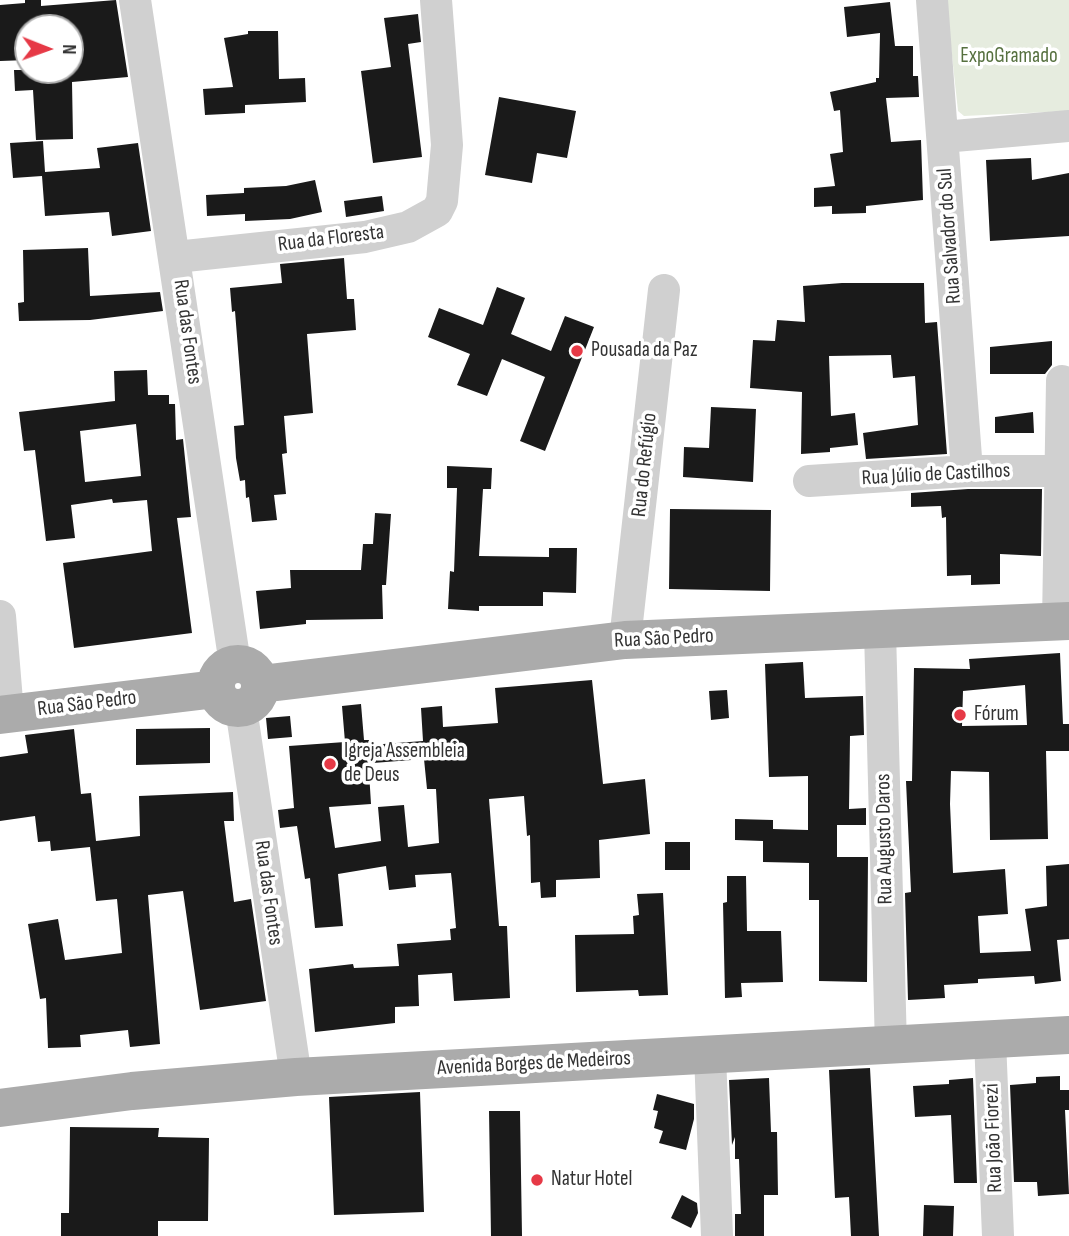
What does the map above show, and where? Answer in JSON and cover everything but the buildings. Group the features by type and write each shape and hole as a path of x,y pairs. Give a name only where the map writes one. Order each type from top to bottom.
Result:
{"main road":[{"name":"Rua São Pedro","path":"4,714 625,640 1063,622"},
{"name":"Avenida Borges de Medeiros","path":"17,1094 131,1080 294,1066 1058,1025"},
{"name":"Avenida Borges de Medeiros","path":"613,1049 710,1055 890,1036 990,1040 1058,1025"}],"street":[{"name":"Rua das Fontes","path":"135,0 176,257 294,1066"},
{"name":"Rua da Floresta","path":"176,257 365,237 408,227 437,211 442,201 447,145 436,0"},
{"name":"Rua Salvador do Sul","path":"932,0 967,471"},
{"path":"943,137 1069,126"},
{"name":"Rua do Refúgio","path":"625,640 664,290"},
{"path":"1062,382 1063,622"},
{"name":"Rua Júlio de Castilhos","path":"809,481 967,471 1063,471"},
{"path":"0,616 4,714"},
{"name":"Rua Augusto Daros","path":"880,631 890,1036"},
{"name":"Rua João Fiorezi","path":"990,1040 998,1236"},
{"path":"710,1055 717,1236"}],"green space":[{"name":"ExpoGramado","path":"946,0 1069,0 1069,111 964,116 958,111"}],"place":[{"name":"Pousada da Paz","path":"577,351"},
{"name":"Fórum","path":"960,715"},
{"name":"Igreja Assembleia de Deus","path":"330,764"},
{"name":"Natur Hotel","path":"537,1180"}]}
